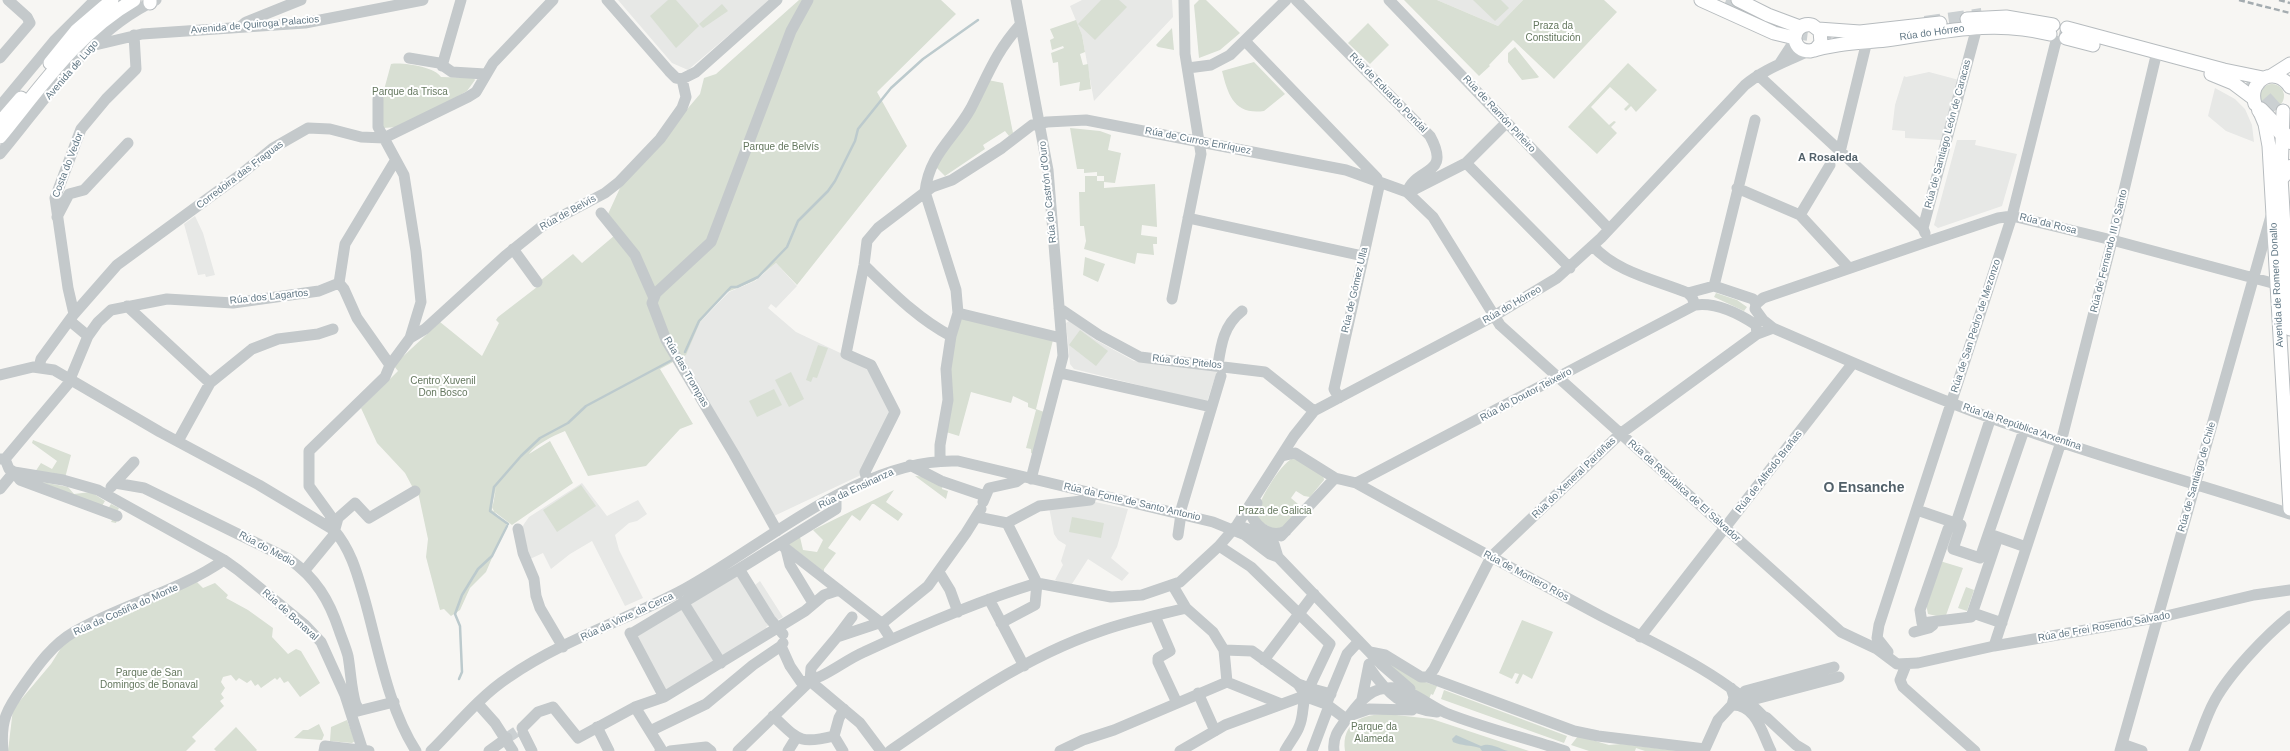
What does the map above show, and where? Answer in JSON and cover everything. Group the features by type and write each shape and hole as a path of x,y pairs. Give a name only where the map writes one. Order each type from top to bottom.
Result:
{"highway":[{"path":"2256,104 2286,137"}],"main road":[{"path":"0,122 76,31 112,0"},
{"name":"Avenida de Lugo","path":"0,136 75,47 95,28 134,0"},
{"path":"1700,0 1774,33 1797,35 1810,24 1818,29 1822,40 1811,51 1801,49 1797,35 1768,15 1738,0"},
{"name":"Rúa do Hórreo","path":"1818,29 1866,31 1985,17 2015,18 2058,33 2226,79 2256,104"},
{"name":"Rúa do Hórreo","path":"1811,51 1834,44 1977,27 2004,26 2058,33 2224,70 2283,79 2290,87"},
{"path":"2287,107 2271,115 2256,104 2255,86 2267,77 2290,64"},
{"name":"Avenida de Romero Donallo","path":"2256,104 2267,132 2290,509"},
{"name":"Avenida de Romero Donallo","path":"2287,107 2286,172 2290,329"}],"street":[{"path":"0,58 28,27 30,20 8,0"},
{"path":"239,28 246,22 301,0"},
{"name":"Avenida de Quiroga Palacios","path":"91,46 134,34 311,22 423,0"},
{"path":"442,66 461,0"},
{"name":"Corredoira das Fraguas","path":"39,367 41,359 72,318 117,265 240,175 273,148 308,128 330,129 361,137 384,138 472,95 479,87 485,74 553,0"},
{"path":"607,0 669,71 676,78 682,79 696,72 777,0"},
{"path":"654,298 656,293 711,242 791,31 808,0"},
{"name":"Rúa do Castrón d'Ouro","path":"1016,0 1048,170 1063,356 1060,373 1027,478"},
{"path":"1172,299 1201,154 1185,54 1184,0"},
{"path":"1188,68 1220,61 1230,55 1286,0"},
{"name":"Rúa de Eduardo Pondal","path":"1296,0 1430,136 1437,153 1436,163 1429,172 1410,185 1407,192"},
{"name":"Rúa de Ramón Piñeiro","path":"1388,0 1609,229"},
{"path":"0,106 54,40 90,1"},
{"name":"Avenida de Lugo","path":"0,154 59,81 91,46 117,24 152,1"},
{"path":"117,24 121,31 134,34"},
{"path":"940,460 940,445 948,400 946,369 951,336 958,313 956,290 925,192 926,179 935,157 970,109 1002,47 1020,25"},
{"name":"Rúa de Santiago León de Caracas","path":"1923,228 1977,27"},
{"name":"Rúa de San Pedro de Mezonzo","path":"1905,664 1885,649 1877,638 1885,607 2012,216 2058,33"},
{"name":"Costa do Vedor","path":"72,318 55,198 81,129 106,99 136,69 134,34"},
{"name":"Rúa do Hórreo","path":"1780,63 1797,35"},
{"path":"1245,41 1380,182"},
{"path":"1840,152 1867,41"},
{"name":"Rúa do Hórreo","path":"1173,586 1180,582 1219,546 1241,529 1282,456 1314,412 1494,316 1557,278 1593,246 1725,105 1758,75 1780,63 1811,51"},
{"path":"409,58 438,63 452,72 485,74"},
{"name":"Rúa de Fernando III o Santo","path":"1994,646 2060,442 2156,60"},
{"path":"1758,75 1923,228 1929,241"},
{"name":"Rúa de Belvís","path":"334,530 330,515 309,486 309,451 385,377 390,365 410,338 425,329 483,274 541,227 605,193 624,177 660,139 682,108 686,97 682,79"},
{"path":"378,99 378,127 395,161 404,175 421,302 410,338"},
{"path":"1714,286 1755,120"},
{"name":"Rúa de Curros Enríquez","path":"1039,123 1096,121 1355,173 1407,192"},
{"path":"867,481 865,472 895,412 872,365 846,354 864,265 867,241 878,228 925,192 952,180 1039,123"},
{"path":"1407,192 1466,163 1506,123"},
{"path":"57,217 70,194 84,190 128,143"},
{"path":"390,365 357,318 344,288 338,283 345,244 395,161"},
{"path":"1355,173 1360,169 1362,162"},
{"path":"1466,163 1570,268"},
{"path":"1800,216 1830,165"},
{"name":"Rúa de Gómez Ulla","path":"1339,398 1334,389 1380,182"},
{"path":"1737,188 1800,216 1849,268"},
{"name":"Rúa da República de El Salvador","path":"1407,192 1433,217 1500,325 1841,632 1877,649 1897,664 1905,664"},
{"name":"Rúa de Santiago de Chile","path":"2121,748 2156,618 2272,209"},
{"name":"Rúa das Trompas","path":"601,213 635,255 654,298 652,303 666,340 734,454 777,532"},
{"name":"Rúa da Rosa","path":"1756,307 1763,298 1998,218 2012,216 2253,276 2276,284"},
{"path":"1188,218 1363,256"},
{"path":"1593,246 1604,259 1688,293 1692,296 1695,305 1711,304 1747,319 1756,325 1757,334"},
{"path":"513,249 537,282"},
{"path":"864,265 889,290 934,327 951,336"},
{"name":"Rúa dos Lagartos","path":"2,459 71,378 88,336 98,322 111,310 167,299 233,302 319,292 338,283"},
{"path":"1688,293 1714,286 1753,299 1756,307 1747,319"},
{"name":"Rúa do Doutor Teixeiro","path":"1356,483 1695,305"},
{"path":"127,306 210,383"},
{"name":"Rúa da República Arxentina","path":"1756,307 1763,320 1773,328 1853,363 1991,418 2060,442 2290,514"},
{"name":"Rúa dos Pitelos","path":"1060,308 1099,335 1140,356 1219,370 1264,372 1314,412"},
{"path":"1178,535 1180,514 1211,407 1219,370 1220,347 1228,323 1242,311"},
{"path":"958,313 1061,338"},
{"path":"72,318 88,336"},
{"name":"Rúa do Xeneral Pardiñas","path":"1428,677 1434,669 1491,557 1620,434 1757,334 1773,328"},
{"path":"178,441 210,383 252,349 268,342 318,334 333,329"},
{"name":"Rúa de Alfredo Brañas","path":"1640,636 1726,528 1853,363"},
{"path":"0,375 39,367 54,370 71,378 178,441 259,485 334,530 342,540 355,566 394,702 416,751"},
{"path":"1060,373 1211,407"},
{"path":"1991,418 1956,523 1948,529 1920,610 1922,624 1971,617 2024,430"},
{"name":"Rúa de Montero Ríos","path":"1282,456 1295,453 1335,478 1356,483 1640,636 1746,696 1760,719 1771,751"},
{"path":"1282,456 1284,463 1251,515 1258,525 1271,534 1278,535 1286,531"},
{"path":"2,459 8,469 14,472 20,480 117,516"},
{"name":"Rúa da Ensinanza","path":"777,532 836,496 867,481 910,465 940,460"},
{"name":"Rúa da Fonte de Santo Antonio","path":"940,460 958,461 1256,532 1274,544"},
{"path":"106,494 134,462"},
{"path":"910,465 941,481 1007,523 1037,583 1034,606 1001,623"},
{"path":"0,489 14,472"},
{"name":"Rúa de Bonaval","path":"14,472 63,480 106,494 224,560 282,606 318,637 344,695 365,751"},
{"path":"837,637 884,620 928,586 954,552 981,507 989,488 1027,478"},
{"path":"1278,557 1274,544 1335,478"},
{"name":"Rúa do Medio","path":"115,483 144,488 289,559 305,570 329,604 348,655 350,680 357,707 394,702"},
{"path":"305,570 333,536 338,518 355,502 369,518 415,491"},
{"path":"1007,523 1039,506 1090,500 1091,492"},
{"path":"660,699 630,634 739,570 783,547 836,508 836,496"},
{"path":"1917,510 1961,525 1953,549 1980,558 1994,535"},
{"path":"518,529 523,553 534,579 536,596 540,608 563,647"},
{"path":"1241,529 1270,554 1278,557 1385,668 1406,686 1430,702 1432,706"},
{"name":"Rúa da Virxe da Cerca","path":"432,751 478,704 508,677 563,647 681,591 777,532"},
{"path":"1994,535 2026,547"},
{"path":"1219,546 1251,567 1299,616 1330,644 1304,690 1305,707 1300,727 1285,751"},
{"path":"783,547 838,590 884,620 891,639"},
{"path":"783,547 790,565 813,603"},
{"name":"Rúa da Costiña do Monte","path":"4,751 1,732 6,711 36,668 63,640 73,632 186,582 224,560"},
{"path":"739,570 779,636 790,666 801,682 810,682 830,701 844,709 860,724 882,751"},
{"path":"939,572 950,590 958,612"},
{"path":"738,751 810,682 845,660 891,639 989,599 1037,583 1111,597 1142,595 1173,586 1186,608 1214,632 1224,650 1227,682"},
{"path":"650,730 706,704 753,665 779,636 813,603 838,590"},
{"name":"Rúa de Frei Rosendo Salvado","path":"1905,664 1918,663 1994,646 2156,618 2254,595 2290,590"},
{"path":"1264,660 1299,616 1314,594"},
{"path":"989,599 1024,666"},
{"path":"683,602 721,663"},
{"path":"890,751 967,697 1024,666 1100,631 1186,608"},
{"path":"1973,612 2002,623"},
{"path":"1155,616 1170,652 1158,658 1158,660 1177,703"},
{"path":"2194,751 2210,711 2220,692 2253,652 2283,620 2290,616"},
{"path":"810,682 811,668 852,617"},
{"path":"1914,632 1929,628 1935,623"},
{"path":"532,751 522,731 538,712 553,707 578,738 597,726 635,707 660,699 721,663 779,636"},
{"path":"1312,751 1347,654 1359,641"},
{"path":"1224,650 1252,651 1304,690 1329,701 1348,718"},
{"path":"1370,652 1381,653 1421,677 1428,677 1574,731 1598,736 1705,750 1718,720 1732,705 1734,697 1731,688"},
{"path":"1362,699 1369,667 1370,652"},
{"path":"1905,664 1901,672 1901,684 1975,751"},
{"path":"1369,667 1386,689 1401,702 1420,709"},
{"path":"1348,718 1369,709 1381,700 1386,689 1387,678 1385,668"},
{"path":"1746,696 1836,672"},
{"path":"1067,750 1198,693 1227,682 1279,703"},
{"path":"1331,749 1336,733 1362,699 1375,690 1397,688 1447,713 1565,751"},
{"path":"1180,751 1215,731 1279,703 1304,690"},
{"path":"1198,693 1215,731"},
{"path":"478,704 506,738 513,751"},
{"path":"1732,705 1746,706 1760,719 1806,751"},
{"path":"635,707 661,748 660,751"},
{"path":"843,751 834,736 839,718 844,709"},
{"path":"1369,709 1420,709 1447,713"},
{"path":"773,716 796,738 813,742 834,736"},
{"path":"597,726 606,750"},
{"path":"488,751 506,738"},
{"path":"788,751 796,738"},
{"path":"670,751 706,747 711,751"},
{"path":"324,748 365,751"},
{"path":"2121,748 2142,751"}],"shaded area":[{"path":"618,0 770,0 688,70 672,63"},
{"path":"1082,0 1172,0 1173,17 1094,101 1082,35 1070,6"},
{"path":"1437,0 1523,0 1498,26"},
{"path":"1929,72 1959,80 1941,140 1905,138 1905,131 1892,130 1895,105 1904,76 1906,77"},
{"path":"2215,88 2235,99 2245,109 2252,125 2254,142 2226,131 2208,116"},
{"path":"1957,140 1976,140 1975,145 2017,154 2002,206 1938,228 1934,225"},
{"path":"195,216 203,233 215,275 206,277 205,274 198,275 184,224"},
{"path":"776,263 797,286 776,308 771,304 768,308 796,332 872,368 894,412 861,475 774,516 683,358 700,322 729,292 755,281"},
{"path":"1072,319 1094,339 1134,361 1217,371 1207,402 1074,369 1070,364 1066,323"},
{"path":"582,483 607,516 638,500 647,514 637,521 629,523 615,535 619,550 643,598 625,606 592,541 570,554 551,569 543,553 530,559 521,530 524,524 529,517"},
{"path":"1095,502 1128,509 1117,547 1111,558 1129,573 1122,581 1088,559 1070,587 1064,585 1055,580 1063,565 1061,561 1066,545 1058,540 1054,534 1049,507"},
{"path":"741,563 755,585 760,581 783,617 766,627 770,632 664,697 631,631"},
{"path":"1456,735 1481,746 1491,745 1508,751 1482,751 1480,748 1456,743 1453,742 1452,739"}],"green space":[{"path":"668,0 676,0 699,26 676,48 650,16"},
{"name":"Parque de Belvís","path":"799,0 941,0 956,14 877,92 907,146 797,285 776,263 754,281 725,293 700,322 686,355 660,369 693,424 680,429 646,466 588,476 565,431 560,433 541,443 529,454 550,441 573,483 512,525 495,512 507,523 486,572 470,588 460,610 451,616 444,609 440,610 426,557 428,539 418,492 413,488 405,473 377,443 361,408 398,371 394,366 397,362 440,322 482,356 499,323 496,320 498,317 537,287 540,281 573,254 582,263 621,230 608,214 620,188 700,94 704,78 716,74"},
{"path":"1101,0 1119,0 1127,7 1095,40 1078,24"},
{"path":"1199,0 1206,0 1240,33 1220,50 1199,58 1194,5"},
{"name":"Praza da Constitución","path":"1404,0 1437,0 1498,26 1523,0 1604,0 1617,12 1554,79 1513,40 1479,76"},
{"path":"1473,0 1501,0 1509,8 1495,21"},
{"path":"722,4 728,11 703,28 699,24"},
{"path":"1076,20 1082,35 1085,52 1080,54 1083,65 1088,64 1091,89 1079,91 1080,82 1060,86 1058,62 1053,63 1051,53 1064,48 1063,46 1052,50 1050,40 1054,38 1050,29"},
{"path":"1368,23 1389,45 1370,64 1348,43"},
{"path":"1172,28 1174,50 1158,47 1156,45"},
{"path":"1515,47 1539,77 1522,80 1508,62 1508,53"},
{"path":"1254,62 1285,94 1264,111 1246,110 1234,102 1227,88 1222,71"},
{"path":"1628,63 1657,90 1636,112 1631,106 1626,111 1624,109 1629,104 1610,87 1591,107 1609,125 1614,121 1616,122 1611,127 1617,133 1597,154 1568,127"},
{"name":"Parque da Trisca","path":"391,64 403,64 426,68 438,73 441,77 474,78 475,80 467,91 448,102 399,127 382,128 381,101"},
{"path":"988,80 1003,83 1013,133 1009,136 1005,131 983,145 985,149 945,176 935,166"},
{"path":"2272,84 2280,88 2284,96 2280,104 2272,108 2264,104 2260,96 2264,88"},
{"path":"1070,128 1100,131 1111,135 1108,150 1121,153 1115,183 1104,182 1104,188 1155,184 1157,227 1142,225 1141,235 1157,237 1157,244 1153,244 1154,255 1137,253 1135,264 1084,249 1086,241 1084,226 1080,226 1079,192 1085,192 1085,176 1097,176 1097,172 1084,173 1084,169 1077,169","holes":["1097,176 1104,176 1104,181 1097,181"]},
{"path":"1085,257 1105,264 1098,282 1083,275"},
{"path":"1716,293 1737,300 1747,307 1744,311 1714,297"},
{"path":"959,317 1053,340 1036,409 1044,412 1033,454 1031,453 1031,449 1026,448 1036,410 1028,407 1028,403 1013,396 1011,403 971,392 959,436 946,432 949,364"},
{"path":"1080,330 1108,351 1096,366 1069,345"},
{"path":"818,345 828,348 817,378 813,377 811,382 806,380"},
{"path":"791,372 804,399 789,407 775,380"},
{"path":"774,389 782,405 757,417 749,401"},
{"path":"33,440 71,455 65,478 54,473 35,472 41,463 52,469 57,461 32,443"},
{"name":"Praza de Galicia","path":"1293,458 1323,474 1324,480 1310,497 1304,496 1296,491 1291,498 1298,504 1298,511 1283,527 1276,531 1255,518 1264,494 1282,468"},
{"path":"915,476 930,477 943,484 942,489 948,491 946,499"},
{"path":"21,478 68,487 74,494 91,492 105,501 102,506 108,509 111,504 119,508 115,516 118,517 116,523 111,522 113,518"},
{"path":"581,485 596,506 557,532 543,510"},
{"path":"894,490 886,502 903,514 898,521 874,504 872,504 860,521 852,515 828,548 836,553 824,569 824,572 788,544 800,537 803,550 817,552 823,540 813,530"},
{"path":"1072,517 1104,523 1101,538 1069,532"},
{"path":"1940,561 1963,568 1945,618 1928,614 1926,604"},
{"name":"Parque de San Domingos de Bonaval","path":"197,582 203,588 215,583 228,595 226,598 248,610 273,628 272,637 288,654 296,649 301,651 320,683 300,697 288,681 284,683 280,677 277,680 275,678 261,688 258,684 255,686 251,680 247,683 239,678 236,681 231,675 223,677 221,682 225,688 221,694 224,698 220,701 224,706 192,737 196,741 186,751 8,751 13,709 51,664 66,640 162,595"},
{"path":"1966,587 1974,590 1967,611 1958,608"},
{"path":"1522,620 1553,632 1532,679 1523,674 1518,684 1515,683 1519,674 1515,673 1512,679 1499,673"},
{"path":"1384,658 1425,682 1437,686 1433,695 1431,694 1429,699 1416,690 1399,675"},
{"path":"1444,690 1567,736 1564,743 1441,699"},
{"name":"Parque da Alameda","path":"1378,714 1432,719 1529,751 1345,751 1346,733 1350,727 1362,718"},
{"path":"347,720 355,741 352,743 330,741 331,727"},
{"path":"319,724 324,735 322,740 294,738 303,730 308,730"},
{"path":"236,727 257,750 216,751 214,749"},
{"path":"1578,736 1609,745 1621,744 1679,751 1645,751 1636,748 1635,751 1589,751 1571,745"}],"waterway":[{"path":"685,352 699,321 731,287 737,287 758,277 787,247 798,221 828,191 835,181 855,141 858,129 891,88 923,59 978,20"},
{"path":"508,524 490,511 494,487 521,456 540,438 568,423 586,406 672,360"},
{"path":"459,679 462,672 460,626 455,614 462,595 478,569 492,556 507,526"}],"tunnel":[{"path":"1724,6 1802,32 1835,36"},
{"path":"1925,24 1982,16"},
{"path":"2036,27 2083,38"},
{"path":"2224,74 2257,90 2290,127"},
{"path":"507,738 522,728"}],"railway":[{"path":"2239,0 2290,13"},
{"path":"2279,0 2290,3"}],"district":[{"name":"A Rosaleda","path":"1828,158"},
{"name":"O Ensanche","path":"1864,488"}],"park label":[{"name":"Centro Xuvenil Don Bosco","path":"443,386"}]}
